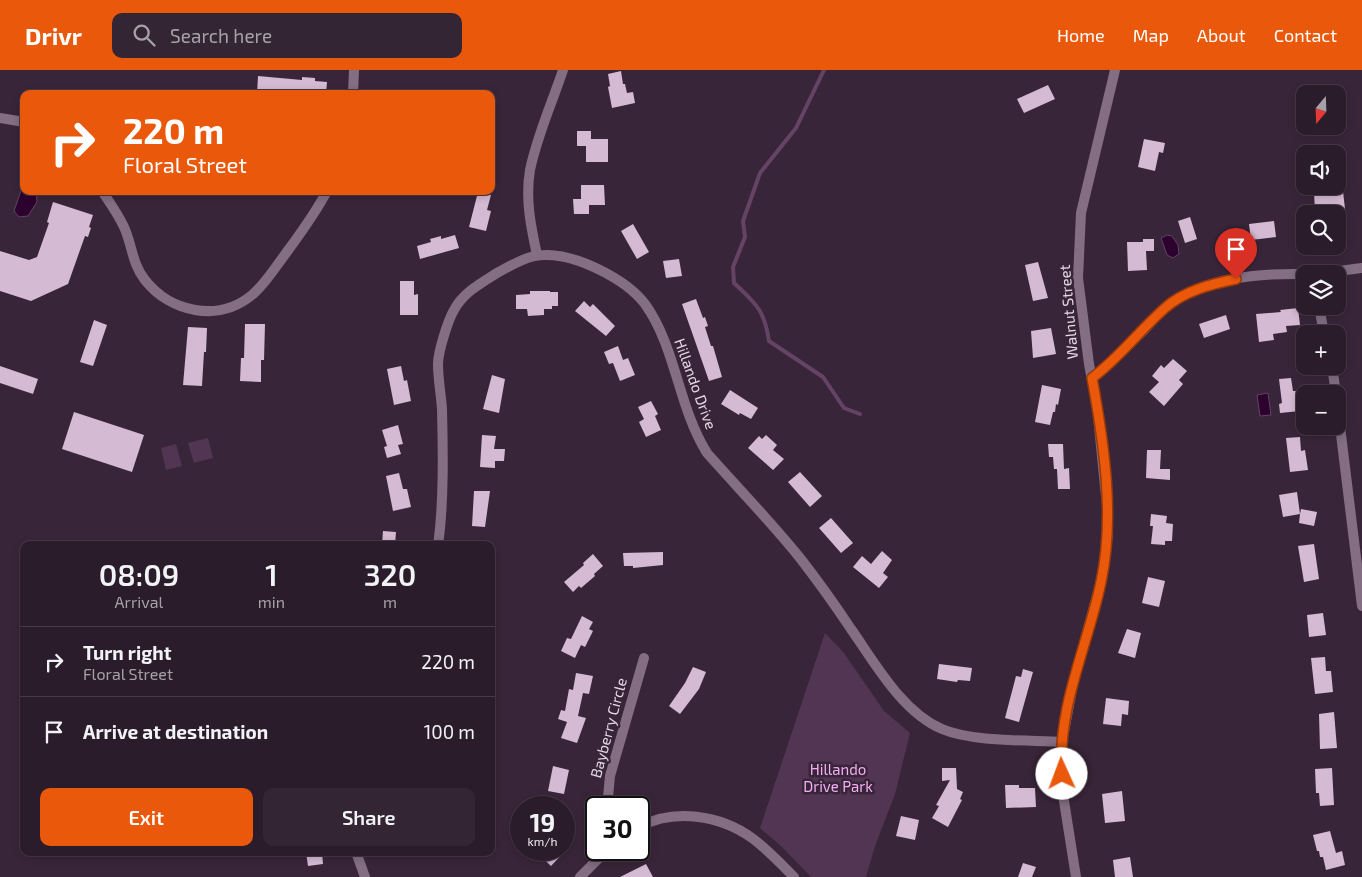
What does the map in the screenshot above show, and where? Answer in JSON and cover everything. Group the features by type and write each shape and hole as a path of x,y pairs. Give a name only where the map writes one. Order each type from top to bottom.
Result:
{"street":[{"path":"353,90 354,70"},
{"path":"537,255 529,213 530,170 563,70"},
{"name":"Walnut Street","path":"1076,877 1064,801 1061,760 1062,742 1073,684 1101,582 1108,535 1104,463 1078,278 1081,213 1115,70"},
{"path":"0,118 20,121"},
{"path":"104,195 124,228 136,267 144,279 164,298 190,310 203,311 232,308 252,296 264,283 315,214 325,195"},
{"name":"Hillando Drive","path":"438,541 442,504 442,409 438,362 447,326 453,311 482,282 514,264 537,255 552,254 582,262 619,280 645,304 656,323 692,424 707,453 799,557 876,666 905,702 924,719 941,729 960,735 1062,742"},
{"path":"1346,270 1362,268"},
{"path":"1092,378 1110,365 1165,308 1190,293 1211,284 1253,276 1296,274"},
{"path":"1341,435 1362,606"},
{"name":"Bayberry Circle","path":"608,796 610,776 644,658"},
{"path":"650,823 659,819 683,816 706,818 729,826 752,838 794,877"},
{"path":"357,856 365,877"},
{"path":"580,877 596,861"}],"green space":[{"path":"208,438 213,458 194,463 188,443"},
{"path":"176,444 182,466 166,470 161,448"},
{"name":"Hillando Drive Park","path":"825,633 844,653 884,711 910,733 895,794 875,846 866,877 811,877 781,846 760,828"}],"shaded area":[{"path":"20,194 36,195 37,202 28,216 19,217 14,211"},
{"path":"1167,235 1172,236 1178,245 1179,254 1173,258 1167,255 1161,238"},
{"path":"1268,393 1271,415 1260,416 1257,395"}],"building":[{"path":"621,71 623,84 625,84 627,93 633,92 635,103 612,108 608,87 610,86 608,74"},
{"path":"258,76 302,80 302,77 315,78 315,81 327,82 326,90 257,90"},
{"path":"1048,85 1055,99 1024,113 1017,99"},
{"path":"577,131 591,131 591,139 608,139 608,162 586,162 586,146 577,146"},
{"path":"1144,139 1165,143 1163,153 1159,152 1155,171 1138,167"},
{"path":"581,185 604,185 605,205 589,205 589,214 574,214 573,199 581,199"},
{"path":"477,195 491,195 487,210 491,211 486,231 469,227"},
{"path":"1314,195 1343,195 1345,205 1315,205"},
{"path":"53,202 93,215 88,237 85,236 68,284 31,301 0,291 0,251 29,260 37,257 49,223 47,222"},
{"path":"1190,217 1197,239 1185,243 1178,221"},
{"path":"1274,221 1276,237 1251,240 1249,224"},
{"path":"633,224 649,252 637,259 621,231"},
{"path":"455,235 459,248 420,259 417,246 431,242 430,239 441,236 441,239"},
{"path":"1143,239 1154,239 1154,251 1146,251 1147,270 1128,271 1127,242 1143,242"},
{"path":"679,259 682,276 666,278 663,261"},
{"path":"1038,262 1048,298 1033,301 1025,265"},
{"path":"400,281 414,281 414,295 418,294 418,315 400,315"},
{"path":"530,291 558,292 558,306 552,306 552,309 544,309 544,315 528,316 527,309 516,309 516,295 530,294"},
{"path":"696,299 708,326 705,327 722,377 709,381 682,304"},
{"path":"584,301 590,307 593,304 615,326 606,336 575,311"},
{"path":"1296,308 1296,315 1299,315 1300,325 1286,326 1287,332 1273,334 1274,340 1259,342 1256,314 1281,312 1280,310"},
{"path":"1226,315 1230,329 1204,338 1199,324"},
{"path":"94,320 107,325 93,366 80,362"},
{"path":"245,324 265,324 264,360 261,360 261,382 240,381 241,358 244,358"},
{"path":"188,327 207,328 202,386 183,385"},
{"path":"1051,328 1056,354 1033,358 1031,331"},
{"path":"618,346 623,360 628,358 635,375 620,381 613,363 609,364 604,352"},
{"path":"1173,359 1187,371 1179,380 1183,384 1164,406 1149,392 1159,382 1152,376 1161,365 1164,368"},
{"path":"0,366 38,379 33,394 0,383"},
{"path":"401,366 404,381 407,380 411,401 394,405 387,369"},
{"path":"492,375 505,379 499,413 483,409"},
{"path":"1291,378 1293,391 1296,391 1296,411 1280,413 1279,404 1282,403 1279,379"},
{"path":"1042,385 1061,389 1058,405 1056,404 1050,425 1035,422"},
{"path":"730,390 758,408 751,419 740,413 739,415 721,404"},
{"path":"651,401 658,414 655,416 661,430 646,437 639,422 644,419 638,407"},
{"path":"74,412 144,435 132,472 62,449"},
{"path":"398,425 403,444 398,445 401,454 387,458 384,447 387,446 382,430"},
{"path":"482,435 496,436 494,449 505,449 504,461 495,461 495,468 480,467"},
{"path":"766,435 777,445 773,450 784,459 773,470 748,448 759,436 762,439"},
{"path":"1300,437 1301,451 1305,450 1308,470 1290,472 1286,438"},
{"path":"1048,444 1063,444 1064,469 1069,468 1070,489 1058,489 1057,469 1054,469 1053,457 1049,457"},
{"path":"1147,450 1161,450 1160,469 1170,469 1170,480 1146,478"},
{"path":"800,472 822,496 810,507 788,482"},
{"path":"399,473 403,489 407,489 411,507 393,511 386,476"},
{"path":"474,491 490,491 485,527 472,526"},
{"path":"1297,492 1300,514 1283,517 1279,495"},
{"path":"1301,509 1317,512 1314,526 1299,523"},
{"path":"1151,514 1167,516 1166,523 1173,524 1172,541 1165,541 1165,545 1151,544 1153,526 1150,526"},
{"path":"831,518 853,543 841,553 819,528"},
{"path":"383,531 396,532 395,541 382,541"},
{"path":"1314,544 1319,579 1304,582 1298,546"},
{"path":"882,551 892,560 883,573 888,577 879,588 853,567 862,556 871,564"},
{"path":"663,552 663,565 633,568 633,566 624,566 623,553"},
{"path":"593,554 603,566 594,574 595,576 573,592 564,582 584,565 583,563"},
{"path":"1148,577 1165,581 1159,607 1142,603"},
{"path":"1323,613 1326,635 1309,637 1307,615"},
{"path":"582,616 593,622 589,629 593,631 585,647 581,645 575,658 561,651 567,638 571,639"},
{"path":"1127,629 1141,633 1135,658 1118,653"},
{"path":"1325,657 1326,671 1331,671 1333,692 1315,694 1311,658"},
{"path":"939,664 972,668 970,681 958,680 957,682 937,679"},
{"path":"693,667 706,672 699,689 680,714 669,706 685,683"},
{"path":"1023,669 1033,672 1019,722 1005,718 1016,676 1021,677"},
{"path":"576,673 593,676 589,694 583,693 578,716 586,718 577,743 561,738 567,722 558,719 561,710 565,711 569,689 573,690"},
{"path":"1106,698 1129,701 1128,715 1122,714 1121,726 1103,724"},
{"path":"1334,712 1337,748 1320,749 1319,714"},
{"path":"553,766 569,770 564,794 548,791"},
{"path":"942,768 956,768 957,789 963,792 960,799 962,800 948,827 932,818 939,806 936,805 950,780 942,781"},
{"path":"1332,768 1334,805 1320,806 1319,793 1316,793 1315,769"},
{"path":"1005,785 1019,785 1019,788 1035,788 1036,807 1006,808"},
{"path":"1122,791 1125,821 1105,823 1102,794"},
{"path":"901,816 919,820 915,840 896,836"},
{"path":"1330,831 1336,853 1342,851 1345,865 1326,870 1323,857 1320,857 1319,851 1317,851 1313,835"},
{"path":"307,856 322,856 323,864 308,866"},
{"path":"1130,857 1133,877 1115,877 1113,860"},
{"path":"546,861 556,861 551,866"},
{"path":"1023,863 1036,867 1032,877 1018,877"},
{"path":"646,864 653,877 620,877"}],"waterway":[{"path":"824,70 796,128 760,173 743,221 745,237 733,267 734,283 748,296 762,314 769,341 823,377 844,408 860,414"}],"route":[{"path":"1062,774 1062,742 1066,717 1073,684 1101,582 1108,535 1104,463 1092,378 1110,365 1165,308 1190,293 1211,284 1236,279"}]}
